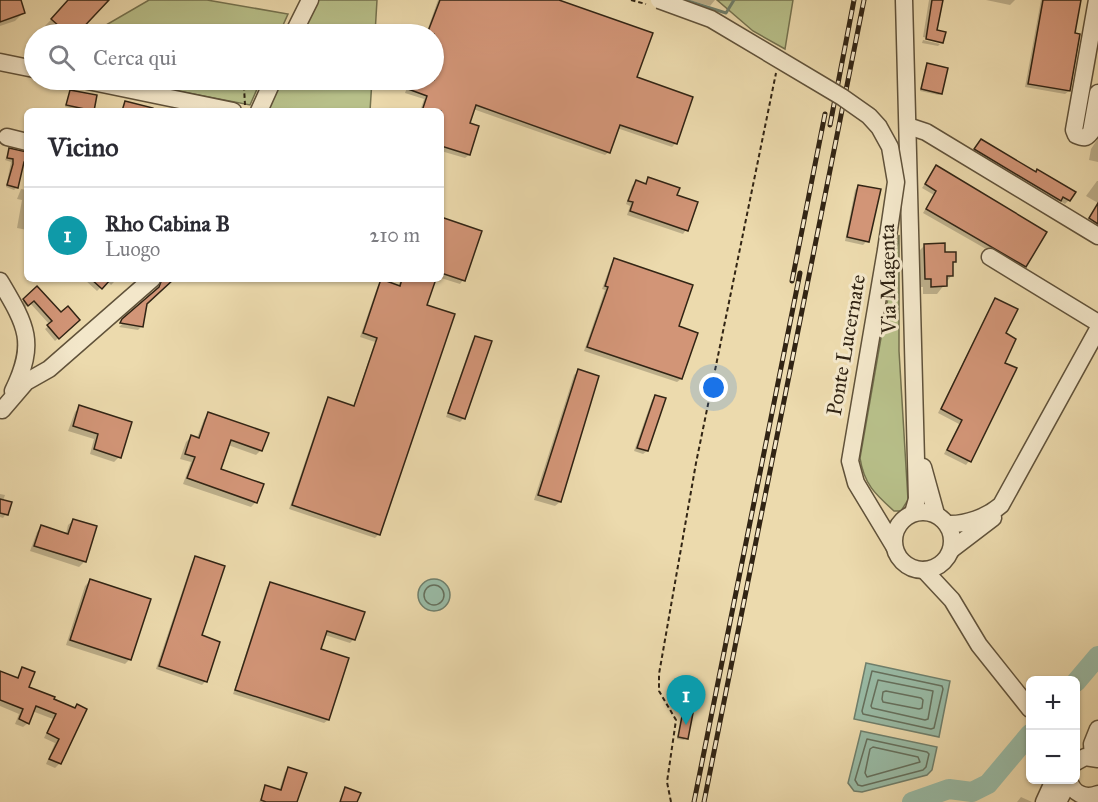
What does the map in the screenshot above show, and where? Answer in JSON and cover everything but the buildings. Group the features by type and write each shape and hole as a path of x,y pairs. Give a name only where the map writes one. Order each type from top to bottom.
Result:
{"street":[{"path":"298,24 310,0"},
{"name":"Via Magenta","path":"904,0 917,499 906,518"},
{"path":"1097,0 1074,130 1076,135 1083,138 1091,132 1098,93"},
{"name":"Ponte Lucernate","path":"656,3 711,19 842,97 879,127 890,147 896,170 895,200 850,461 856,483 894,546"},
{"path":"0,62 24,67"},
{"path":"118,90 170,105 202,108"},
{"path":"260,108 268,90"},
{"path":"908,126 926,132 1098,236"},
{"path":"7,137 24,141"},
{"path":"990,257 1098,323"},
{"path":"0,281 23,322 34,359 52,366"},
{"path":"1,411 26,382 52,366 149,282"},
{"path":"1009,492 1004,506 992,519 932,568 924,570 912,568 897,555 894,546 895,532 906,518 922,511 954,524 981,518 1001,505 1098,329"},
{"path":"1,411 22,370 26,337"},
{"name":"Via Magenta","path":"915,431 941,519"},
{"name":"Ponte Lucernate","path":"868,502 906,518"},
{"path":"941,519 952,539 947,556 952,600"},
{"path":"924,570 952,600 979,645 1026,704"},
{"path":"1085,759 1098,729"},
{"path":"1044,802 1060,784"},
{"path":"1058,802 1063,784"},
{"path":"1068,784 1075,791 1092,796"}],"path":[{"path":"631,0 656,3"},
{"path":"671,802 667,782 676,720 659,691 658,674 696,463 776,73"},
{"path":"244,90 246,103 244,108"}],"green space":[{"path":"149,0 207,0 288,14 284,24 108,24"},
{"path":"318,0 377,0 376,24 306,24"},
{"path":"717,0 793,0 785,49 753,31"},
{"path":"173,90 257,90 250,105"},
{"path":"277,90 371,90 370,108 269,108"},
{"path":"899,235 899,351 908,500 901,511 894,511 871,488 864,475 860,458"}],"water":[{"path":"434,579 446,583 450,595 446,607 434,611 422,607 418,595 422,583"},
{"path":"866,663 950,681 939,737 854,719"},
{"path":"861,731 937,747 932,770 927,775 862,792 854,791 848,783"}],"waterway":[{"path":"685,0 726,13 734,0"},
{"path":"1080,677 1098,656"},
{"path":"912,802 949,789 972,792 988,784 1026,739"}],"railway":[{"path":"830,125 854,0"},
{"path":"704,802 864,0"},
{"path":"792,281 825,114"},
{"path":"694,802 800,273"}],"place":[{"name":"Rho Cabina B","path":"686,725"}]}
